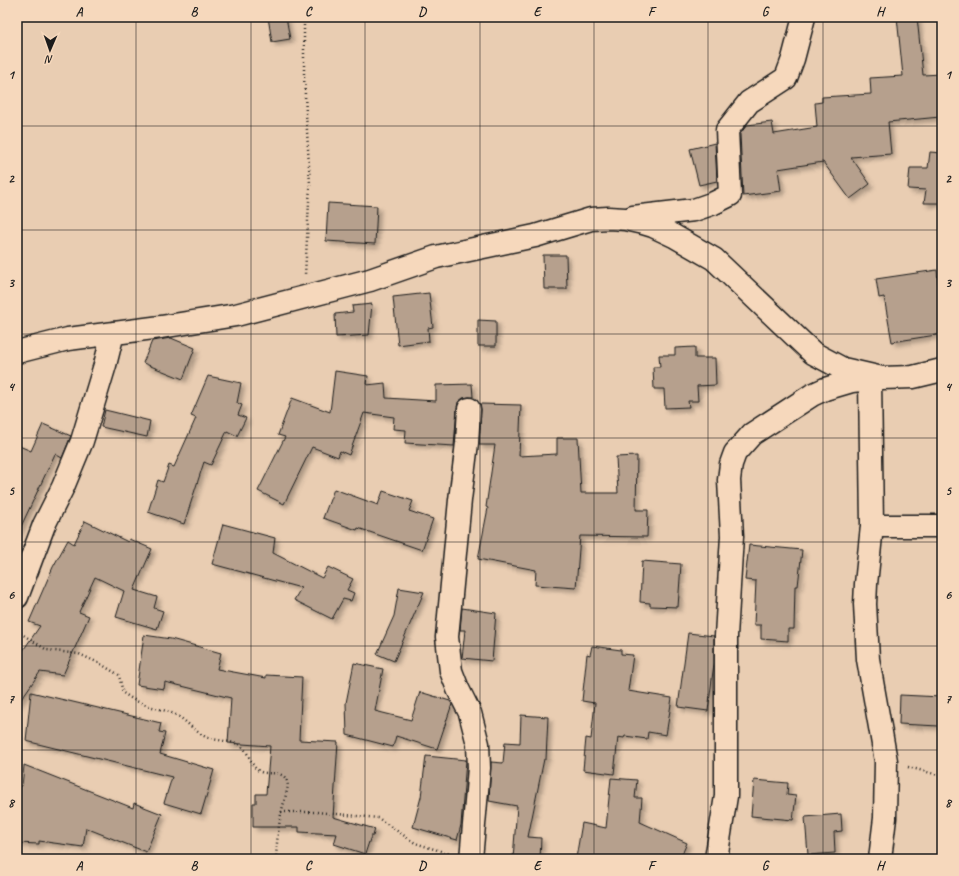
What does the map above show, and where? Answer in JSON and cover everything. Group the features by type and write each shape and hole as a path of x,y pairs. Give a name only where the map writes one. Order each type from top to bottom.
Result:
{"street":[{"path":"625,219 642,215 694,210 714,204 730,196 727,130 749,102 786,78 793,59 804,17"},
{"path":"17,352 68,339 113,334 236,315 370,280 436,257 535,236 591,219 608,218 625,219 653,226 714,259 813,353 843,369 876,379"},
{"path":"17,597 44,525 63,487 82,440 106,365 113,334"},
{"path":"716,859 726,796 726,636 732,536 729,480 730,464 735,452 752,434 812,395 826,389 852,381 913,377 942,370"},
{"path":"876,379 872,526 866,584 866,629 868,659 886,761 885,818 880,859"},
{"path":"469,408 467,443 447,637 451,671 470,713 478,744 479,768 472,853"},
{"path":"872,526 942,526"}],"path":[{"path":"304,17 304,77 310,184 304,297"},
{"path":"17,631 47,650 79,654 99,663 119,675 123,693 140,703 161,708 176,715 205,736 238,745 246,750 256,768 260,771 284,776 287,780 287,790 281,812 276,859"},
{"path":"886,761 942,776"},
{"path":"281,812 317,812 378,818 415,843 452,855 472,853"}],"building":[{"path":"268,17 286,17 290,39 272,42"},
{"path":"897,17 917,17 923,75 942,74 942,93 938,93 940,117 888,122 891,154 851,157 870,184 850,199 823,162 778,169 781,191 743,196 740,134 747,125 772,122 774,134 817,127 815,103 822,102 822,97 871,94 870,78 903,76"},
{"path":"715,143 717,181 699,185 690,149"},
{"path":"930,152 942,153 942,203 924,203 926,190 908,189 910,168 928,168"},
{"path":"328,203 377,206 375,244 326,241"},
{"path":"543,255 566,255 567,289 544,289"},
{"path":"937,270 942,308 942,334 892,342 884,297 879,298 876,279"},
{"path":"429,293 433,327 428,328 429,341 398,345 393,297"},
{"path":"372,304 369,335 336,337 335,314 353,312 352,306"},
{"path":"478,320 496,321 496,346 478,346"},
{"path":"171,338 195,348 183,379 143,363 152,341"},
{"path":"695,347 695,358 715,358 716,385 697,386 698,401 688,401 689,407 665,408 664,389 654,389 653,367 660,367 659,355 675,355 675,348"},
{"path":"335,371 368,376 367,385 385,383 386,398 436,401 436,385 472,384 473,397 463,398 458,402 454,446 405,443 406,430 393,429 394,417 364,413 349,455 340,451 338,457 312,447 284,504 258,491 285,437 278,435 292,398 330,412"},
{"path":"208,376 241,383 237,403 242,405 238,415 246,418 237,436 227,431 211,465 204,462 184,524 148,512 158,480 163,482 169,465 174,467 196,418 191,416"},
{"path":"480,404 521,405 519,456 557,454 557,438 578,438 581,493 618,493 616,457 637,456 636,510 648,510 647,537 580,536 576,588 535,585 536,570 478,559 488,508 486,507 495,445 479,445"},
{"path":"105,410 150,421 147,437 101,427"},
{"path":"43,424 71,436 62,458 55,454 17,535 17,445 31,451"},
{"path":"334,489 378,505 383,491 413,501 409,511 433,519 422,550 358,528 357,530 323,518"},
{"path":"85,521 128,542 129,539 152,549 134,590 157,597 154,608 163,611 157,629 116,617 124,591 95,577 79,612 89,616 63,675 40,672 17,705 17,659 40,626 29,622 53,567 68,540 74,544"},
{"path":"223,524 275,538 273,553 322,578 328,567 353,579 347,590 354,593 351,601 343,599 332,619 294,600 301,588 212,564"},
{"path":"749,545 802,550 798,586 795,586 794,629 788,629 788,641 761,639 761,625 754,625 756,581 745,580"},
{"path":"642,561 681,564 678,607 650,606 650,603 640,602"},
{"path":"399,588 424,592 394,661 377,654 394,616"},
{"path":"462,608 496,613 492,661 462,658 465,630 460,630"},
{"path":"688,633 714,636 714,663 708,711 678,707"},
{"path":"144,635 171,639 221,653 217,669 266,678 266,675 302,677 299,740 338,742 333,817 375,829 365,854 334,844 337,834 299,832 299,827 253,827 253,803 256,803 256,794 266,794 270,746 228,743 231,698 165,682 164,689 137,685"},
{"path":"592,646 621,650 621,654 633,655 628,691 672,698 666,735 648,732 647,739 625,736 624,738 618,737 614,774 583,770 586,738 591,739 595,703 582,701 587,654 590,655"},
{"path":"354,663 383,669 375,711 411,720 420,692 450,701 452,704 437,749 396,736 393,747 347,735 346,703"},
{"path":"31,692 161,723 159,732 165,733 160,754 214,770 201,814 164,803 172,777 26,741"},
{"path":"900,695 941,697 939,726 899,724"},
{"path":"521,715 548,717 546,759 544,759 528,837 541,838 540,859 513,859 517,806 489,801 491,762 503,763 505,742 520,743"},
{"path":"426,756 466,760 461,825 457,840 413,827 421,797"},
{"path":"24,765 133,808 134,803 162,814 146,852 86,828 83,847 39,841 39,844 17,843 17,786 22,786"},
{"path":"611,778 637,780 635,798 642,798 640,822 687,843 680,859 576,858 582,823 606,828"},
{"path":"754,780 788,783 787,795 796,796 793,820 751,816"},
{"path":"841,814 842,831 834,832 835,853 808,855 805,817"}]}
